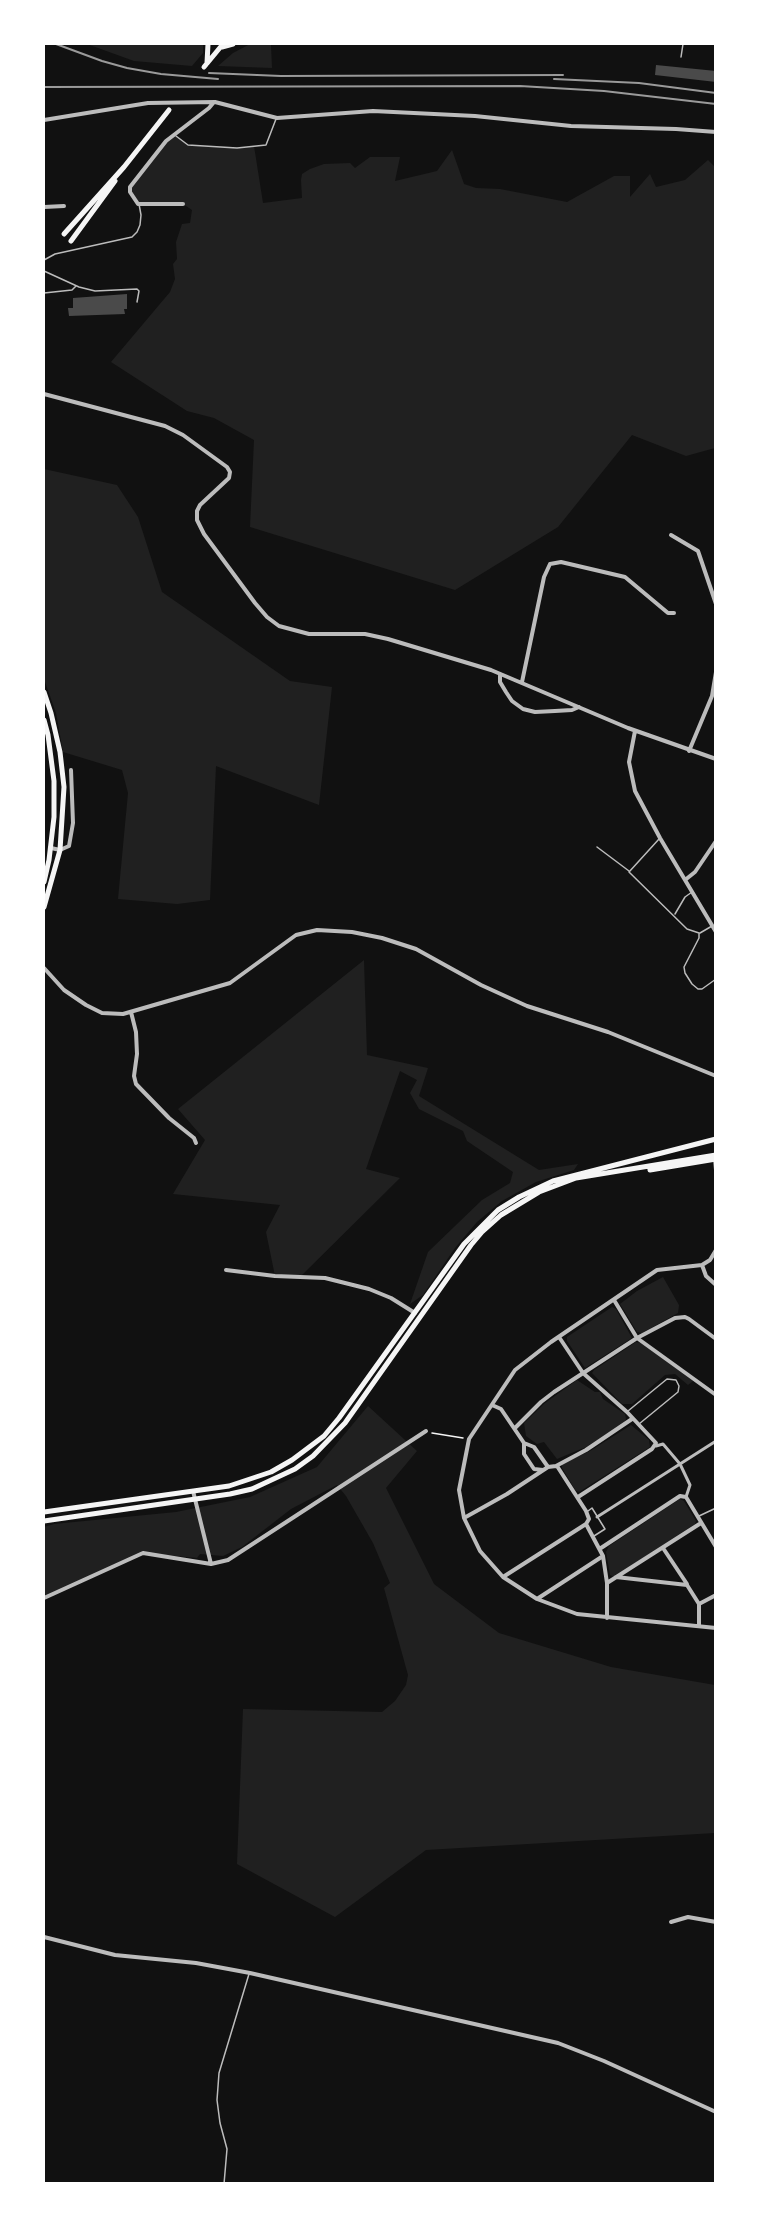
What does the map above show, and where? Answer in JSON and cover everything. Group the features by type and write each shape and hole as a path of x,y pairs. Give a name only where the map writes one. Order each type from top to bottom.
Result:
{"main road":[{"path":"208,44 206,65 221,45 233,44"},
{"path":"71,241 124,167 169,110"},
{"path":"64,234 124,167"},
{"path":"44,692 51,713 62,770 63,819 60,850 44,907"},
{"path":"44,720 54,781 51,848 44,882"},
{"path":"44,1512 230,1486 271,1472 324,1436 464,1244 498,1210 553,1181 577,1173 716,1139"},
{"path":"44,1521 195,1500 252,1489 285,1474 313,1456 345,1423 471,1245 501,1215 530,1197 553,1186 576,1179 715,1158"}],"street":[{"path":"183,204 138,204 130,192 130,187 173,134 214,102"},
{"path":"44,120 148,103 214,102 277,118 373,111 475,116 571,126 716,132"},
{"path":"44,207 64,206"},
{"path":"44,394 165,426 183,435 227,467 230,472 229,478 200,505 197,520 204,534 255,603 267,617 279,626 309,634 375,635 500,674 635,731 716,759"},
{"path":"671,535 698,550 716,604"},
{"path":"522,682 544,577 550,564 561,562 625,577 668,613 674,614"},
{"path":"689,751 711,696 716,672"},
{"path":"500,674 500,682 512,701 523,708 535,712 572,710 580,706"},
{"path":"635,731 629,756 632,779 639,799 716,932"},
{"path":"51,848 60,850 69,846 73,831 70,770"},
{"path":"685,880 695,872 716,841"},
{"path":"44,968 64,990 95,1010 109,1014 131,1012 230,982 296,934 309,931 341,931 382,938 416,949 481,985 527,1006 608,1032 716,1076"},
{"path":"131,1012 136,1032 137,1054 134,1076 136,1084 169,1118 194,1138 196,1143"},
{"path":"715,1158 716,1170"},
{"path":"716,1250 710,1260 702,1265 657,1270 515,1370 469,1439 459,1490 464,1518 480,1551 503,1577 537,1599 566,1611 607,1618 716,1628"},
{"path":"702,1265 706,1276 716,1286"},
{"path":"226,1270 275,1276 325,1278 369,1289 391,1298 421,1317"},
{"path":"614,1300 637,1338 716,1395"},
{"path":"515,1428 541,1402 583,1373 637,1338 675,1318 685,1317 716,1339"},
{"path":"559,1337 583,1373 627,1412 656,1446"},
{"path":"492,1405 501,1409 525,1443 534,1447 548,1467"},
{"path":"464,1518 507,1494 548,1467 556,1466 586,1450 632,1419"},
{"path":"44,1598 143,1553 211,1564 233,1557 426,1431"},
{"path":"597,1516 716,1441"},
{"path":"525,1443 524,1454 529,1462 534,1469 543,1470"},
{"path":"578,1497 656,1446 663,1444 680,1464 690,1485 686,1497 716,1547"},
{"path":"503,1577 589,1520 578,1497 556,1466"},
{"path":"193,1491 211,1564"},
{"path":"601,1548 680,1496 686,1497"},
{"path":"586,1524 601,1548 603,1556 607,1583 607,1618"},
{"path":"607,1583 701,1524"},
{"path":"663,1548 699,1604 699,1626"},
{"path":"537,1599 603,1556"},
{"path":"616,1578 687,1585"},
{"path":"699,1604 716,1595"},
{"path":"671,1922 688,1917 716,1922"},
{"path":"44,1937 115,1955 196,1963 250,1973 558,2043 604,2061 716,2112"}],"lane":[{"path":"681,57 683,44"},
{"path":"173,134 188,145 237,148 266,145 277,118"},
{"path":"44,260 55,254 132,237 140,225 141,215 138,204"},
{"path":"44,271 95,291 137,289 139,291 136,303"},
{"path":"44,293 72,290 77,285"},
{"path":"629,872 660,838"},
{"path":"597,847 629,872 690,931 699,933 712,926"},
{"path":"674,915 685,897 692,892"},
{"path":"699,933 699,938 684,967 685,973 698,989 716,979"},
{"path":"627,1412 667,1379 676,1380 679,1389 676,1395 638,1425"},
{"path":"586,1511 592,1508 605,1529 594,1537"},
{"path":"698,1517 716,1508"},
{"path":"708,1536 716,1532"},
{"path":"224,2184 227,2149 217,2100 219,2073 250,1973"}],"path":[{"path":"426,1431 469,1439"}],"shaded area":[{"path":"87,44 203,44 203,53 192,66 134,61"},
{"path":"250,44 345,45 271,45 272,68 218,66 233,53"},
{"path":"173,134 188,145 237,148 254,146 263,203 302,198 302,174 310,169 324,164 350,163 355,168 370,157 400,157 395,181 437,171 452,150 464,184 476,188 500,189 567,202 614,176 630,176 630,197 650,174 656,187 685,180 708,160 715,167 715,448 686,456 632,435 558,527 455,590 250,527 254,440 214,418 187,411 111,362 170,292 175,279 173,264 177,259 176,242 182,224 190,223 192,210 183,204 138,204 130,187"},
{"path":"44,469 117,485 138,517 162,592 290,681 332,687 319,805 216,766 210,900 177,904 118,899 128,793 122,770 63,752 56,713 44,679"},
{"path":"364,960 367,1055 428,1068 419,1096 539,1170 578,1164 574,1170 536,1182 502,1201 477,1222 455,1248 423,1295 410,1304 428,1252 482,1200 510,1183 513,1172 467,1141 463,1131 419,1109 410,1093 417,1080 400,1071 366,1169 400,1178 300,1277 275,1276 266,1232 280,1205 173,1194 205,1140 178,1109"},
{"path":"663,1277 679,1305 678,1313 642,1333 637,1332 620,1304 637,1291"},
{"path":"612,1307 616,1309 632,1338 585,1368 567,1341 567,1337"},
{"path":"636,1342 641,1343 693,1381 688,1385 675,1374 665,1375 632,1404 622,1404 592,1373"},
{"path":"577,1380 595,1392 600,1392 603,1399 625,1414 626,1419 623,1424 586,1447 557,1459 544,1442 537,1444 526,1436 524,1423 545,1403"},
{"path":"368,1406 417,1451 386,1488 434,1584 499,1633 611,1667 715,1685 715,1833 426,1850 335,1917 237,1864 243,1709 382,1712 395,1701 406,1685 408,1675 384,1588 390,1583 373,1543 346,1496 337,1485 291,1509 242,1547 223,1556 200,1554 197,1558 143,1553 44,1598 44,1527 54,1524 176,1512 250,1497 317,1467"},
{"path":"631,1425 649,1440 650,1447 579,1492 576,1491 562,1468 562,1464 590,1451"},
{"path":"680,1499 684,1501 696,1521 695,1524 614,1577 610,1575 606,1552 609,1546"}],"building":[{"path":"656,65 716,71 716,82 655,75"},
{"path":"127,294 125,314 69,316 68,308 73,308 73,298"}],"railway":[{"path":"56,44 127,68 161,74 218,79"},
{"path":"209,73 281,76 563,75"},
{"path":"554,79 639,83 716,93"},
{"path":"44,87 520,86 604,91 716,104"}]}
